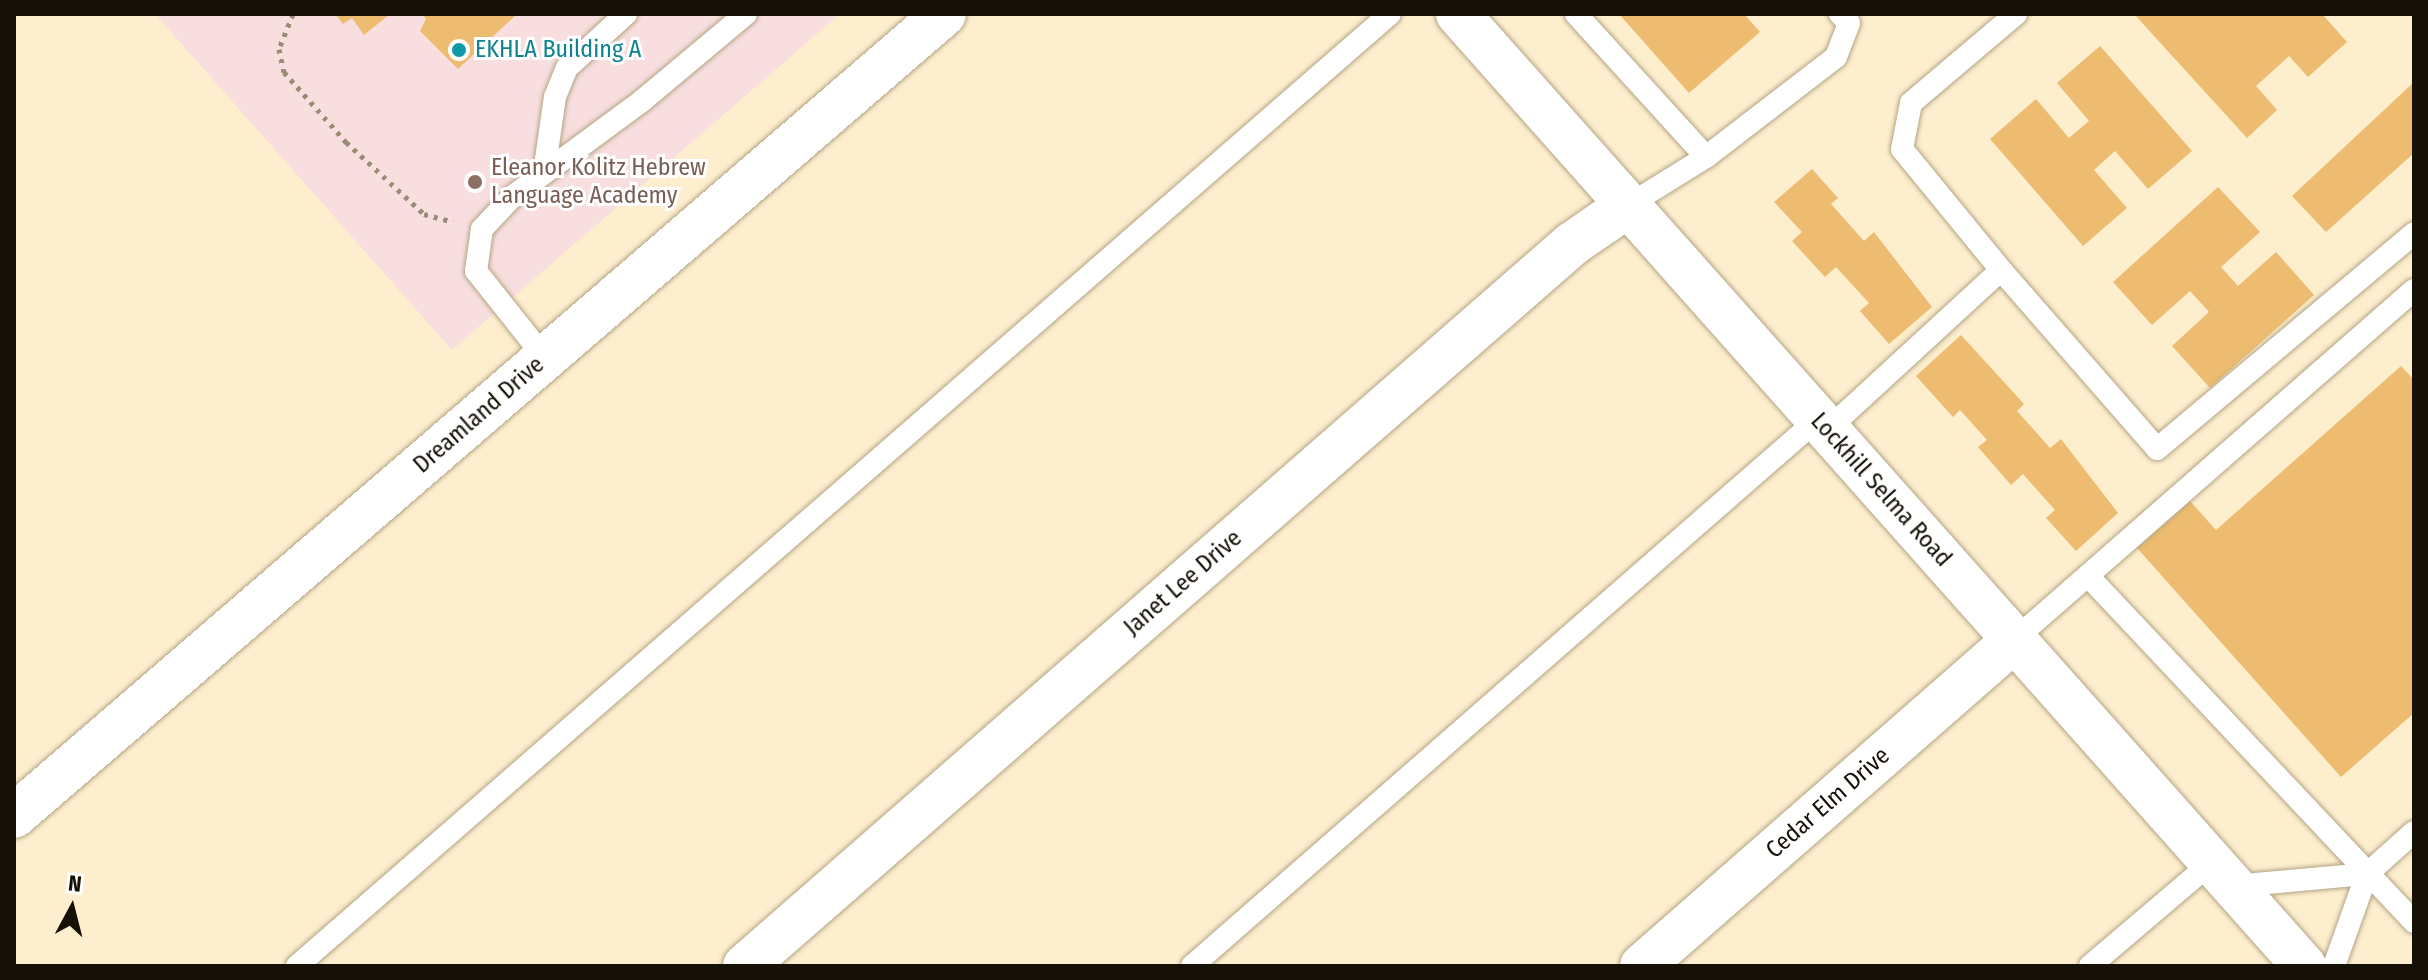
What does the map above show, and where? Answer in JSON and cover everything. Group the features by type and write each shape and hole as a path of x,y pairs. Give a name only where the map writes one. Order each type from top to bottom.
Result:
{"street":[{"name":"Dreamland Drive","path":"14,816 944,14"},
{"name":"Lockhill Selma Road","path":"1458,14 2304,966"},
{"name":"Janet Lee Drive","path":"745,966 1572,244 1627,206"},
{"name":"Cedar Elm Drive","path":"1642,966 2014,640"}],"lane":[{"path":"544,173 555,97 567,68 626,14"},
{"path":"545,358 476,271 482,229 544,173 746,14"},
{"path":"297,966 1390,14"},
{"path":"1576,14 1706,157"},
{"path":"1627,206 1706,157 1836,57 1849,23 1840,14"},
{"path":"2016,14 1911,103 1902,149 2001,270 2157,449 2414,233"},
{"path":"1192,966 2001,270"},
{"path":"2014,640 2414,290"},
{"path":"2089,577 2414,922"},
{"path":"2334,966 2367,874 2414,832"},
{"path":"2090,966 2222,874 2367,874"}],"path":[{"path":"293,14 279,49 284,72 346,142 424,214 482,229"}],"shaded area":[{"name":"Eleanor Kolitz Hebrew Language Academy","path":"155,14 840,14 452,350"}],"building":[{"path":"335,14 390,14 364,35 352,18 343,24"},
{"name":"EKHLA Building A","path":"422,14 517,14 458,69 420,31 426,19"},
{"path":"1619,14 1744,14 1760,32 1689,93"},
{"path":"2134,14 2322,14 2347,42 2308,77 2289,56 2256,86 2277,110 2247,138"},
{"path":"2100,46 2192,151 2148,189 2115,151 2094,170 2127,208 2083,246 1990,139 2036,99 2069,138 2089,121 2057,83"},
{"path":"2414,82 2414,153 2326,232 2292,196"},
{"path":"1812,169 1838,198 1831,204 1864,241 1874,232 1932,307 1889,344 1860,311 1869,303 1836,267 1825,277 1792,241 1802,232 1774,202"},
{"path":"2218,187 2260,232 2221,267 2238,286 2276,252 2314,295 2210,388 2172,346 2209,312 2190,291 2152,325 2113,282"},
{"path":"1961,335 2024,404 2017,411 2050,448 2061,439 2118,513 2076,551 2046,518 2055,510 2023,474 2011,485 1978,447 1987,440 1960,410 1953,417 1916,376"},
{"path":"2401,366 2414,380 2414,713 2341,777 2137,548 2190,501 2216,530"}],"place":[{"name":"EKHLA Building A","path":"459,50"},
{"name":"Eleanor Kolitz Hebrew Language Academy","path":"475,182"}]}
